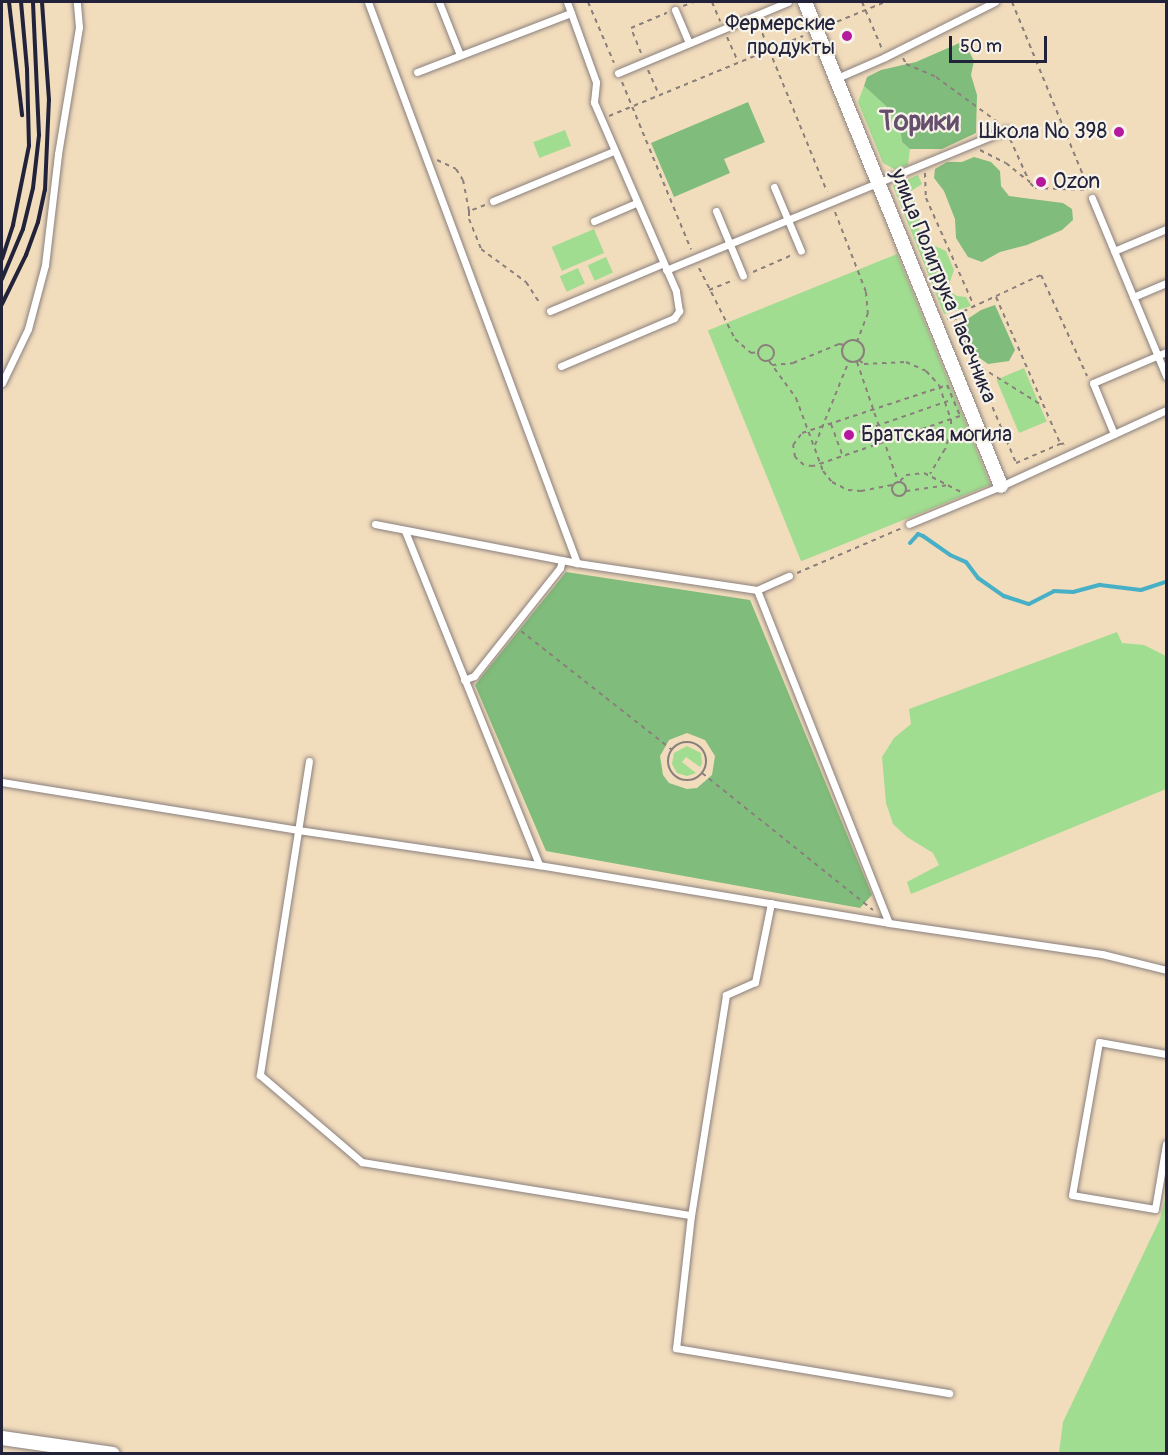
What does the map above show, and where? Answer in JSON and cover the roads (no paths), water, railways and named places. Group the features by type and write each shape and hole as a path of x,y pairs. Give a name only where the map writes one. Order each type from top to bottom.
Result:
{"street":[{"name":"улица Политрука Пасечника","path":"805,2 936,323 959,397 1001,486"},
{"path":"2,1438 113,1454"}],"lane":[{"path":"2,382 28,329 45,265 58,154 79,27 77,2"},
{"path":"368,2 577,563"},
{"path":"439,2 460,55"},
{"path":"561,366 674,318 679,310 664,267 594,102 596,82 567,2"},
{"path":"618,73 788,2"},
{"path":"837,78 885,57 995,2"},
{"path":"675,10 688,43"},
{"path":"417,72 571,13"},
{"path":"550,311 664,267 695,258 1006,130"},
{"path":"493,201 614,151"},
{"path":"774,187 801,251"},
{"path":"1092,198 1167,375"},
{"path":"594,221 636,203"},
{"path":"716,211 743,276"},
{"path":"1114,251 1167,229"},
{"path":"1133,297 1167,283"},
{"path":"1114,434 1093,383 1167,352"},
{"path":"909,524 1001,486 1167,410"},
{"path":"375,524 577,563 757,590 789,576"},
{"path":"405,531 538,865"},
{"path":"464,680 474,676 560,568 562,560"},
{"path":"757,590 889,923"},
{"path":"309,761 260,1075 363,1162 691,1215"},
{"path":"2,782 298,830 538,865 889,923 1102,954 1167,970"},
{"path":"771,903 755,982 726,995 691,1215 676,1348 949,1393"},
{"path":"1167,1054 1099,1042 1072,1195 1155,1209 1167,1144"}],"waterway":[{"path":"910,543 918,534 923,536 950,555 966,562 978,578 1004,596 1029,604 1054,591 1073,592 1100,585 1141,590 1166,582"}],"railway":[{"path":"9,2 22,115"},
{"path":"2,259 13,225 29,146 27,69 21,2"},
{"path":"2,279 23,229 33,188 39,135 33,2"},
{"path":"2,304 26,255 38,222 45,190 49,100 42,2"}],"place":[{"name":"Фермерские продукты","path":"847,36"},
{"name":"Школа № 398","path":"1119,132"},
{"name":"Ozon","path":"1041,182"},
{"name":"Братская могила","path":"849,435"}],"district":[{"name":"Торики","path":"919,122"}]}
